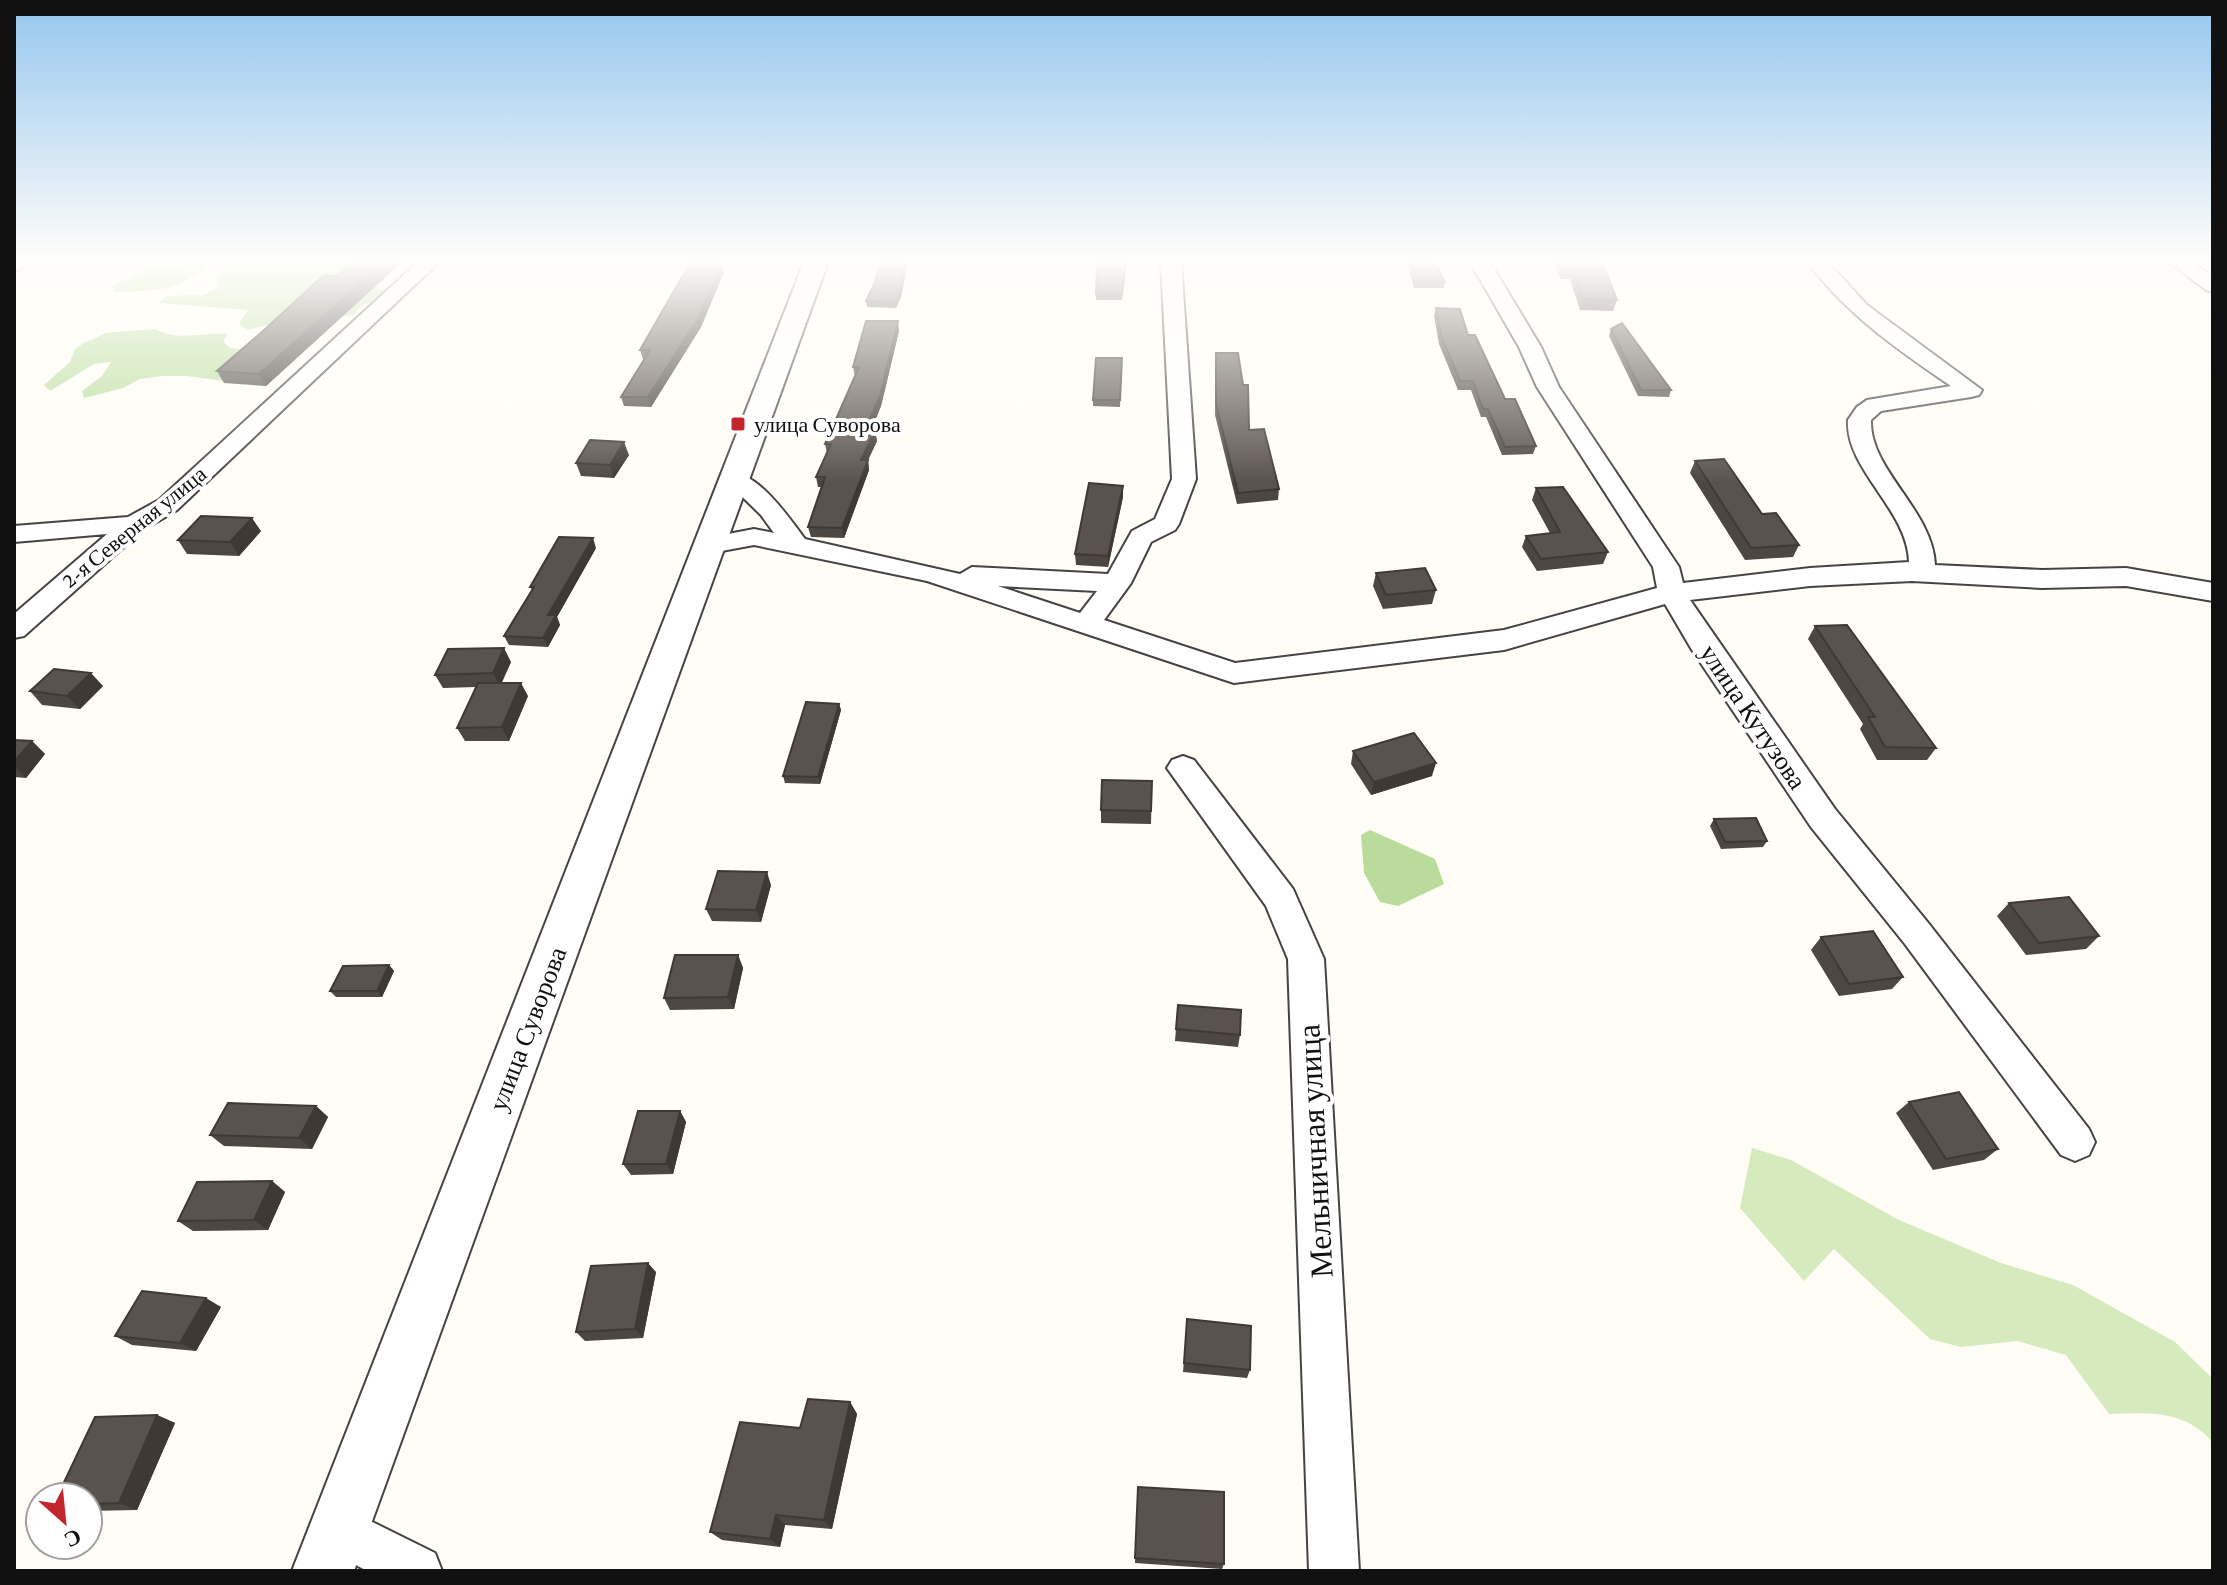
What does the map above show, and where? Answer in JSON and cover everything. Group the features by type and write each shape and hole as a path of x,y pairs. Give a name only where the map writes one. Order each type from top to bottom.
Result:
{"street":[{"name":"2-я Северная улица","path":"14,629 134,524 168,505 350,336"},
{"name":"улица Суворова","path":"330,1550 789,336"},
{"path":"1086,625 1117,583 1141,537 1166,524 1184,479 1175,336"},
{"name":"улица Кутузова","path":"1524,336 1548,387 1666,567 1672,593 1702,643 1823,818 1917,934 2075,1142"},
{"path":"1893,336 1971,390 1875,405 1863,412 1859,423 1867,451 1914,530 1924,553 1922,565 1912,572"},
{"path":"736,479 770,510 796,545"},
{"path":"14,534 134,524"},
{"path":"711,545 754,537 933,574 1234,673 1504,640 1672,593 1810,577 1912,572 2042,579 2126,577 2213,592"},
{"path":"933,574 1117,583"},
{"name":"Мельничная улица","path":"1183,768 1281,899 1306,959 1334,1571"},
{"path":"330,1550 417,1571"}],"green space":[{"path":"100,336 227,336 223,341 230,348 252,350 232,382 162,376 140,379 123,388 84,398 82,391 102,376 111,362 94,364 50,391 44,385 70,362 75,349"},
{"path":"1370,830 1435,859 1444,884 1398,906 1380,902 1364,873 1361,835"},
{"path":"1752,1148 1791,1160 1899,1220 2001,1263 2073,1285 2175,1342 2213,1379 2213,1443 2190,1424 2165,1415 2109,1414 2066,1355 2017,1341 1961,1347 1930,1339 1834,1249 1804,1281 1740,1208"}],"building":[{"path":"257,336 301,336 259,374 217,371"},
{"path":"648,336 687,336 648,397 621,397 650,350 640,350"},
{"path":"862,336 894,336 880,396 865,430 875,431 861,460 868,460 842,528 808,527 825,477 816,477 831,444 825,444 859,367 853,367"},
{"path":"1441,336 1475,336 1505,399 1515,399 1536,446 1505,447 1488,409 1483,409 1473,381 1460,381"},
{"path":"1614,336 1631,336 1671,390 1641,390"},
{"path":"1216,353 1238,353 1243,385 1248,385 1249,430 1264,429 1279,489 1238,493 1216,404"},
{"path":"1096,358 1122,358 1120,400 1093,400"},
{"path":"590,440 624,442 610,465 576,463"},
{"path":"1724,459 1762,514 1776,513 1799,545 1751,548 1695,461"},
{"path":"1089,483 1123,486 1108,556 1075,554"},
{"path":"1563,487 1608,552 1541,559 1526,536 1560,532 1536,488"},
{"path":"201,516 252,518 230,542 178,540"},
{"path":"559,537 593,538 548,615 556,615 543,638 504,636 534,587 530,587"},
{"path":"1425,568 1436,590 1386,595 1376,573"},
{"path":"1847,625 1936,748 1885,747 1868,717 1875,717 1815,626"},
{"path":"504,648 493,673 435,675 448,649"},
{"path":"54,669 91,673 67,696 30,691"},
{"path":"478,683 521,683 502,727 457,728"},
{"path":"806,702 839,704 818,777 783,776"},
{"path":"1414,733 1436,763 1374,782 1353,751"},
{"path":"14,740 32,741 14,762"},
{"path":"1102,780 1152,781 1151,811 1101,810"},
{"path":"1756,818 1767,841 1725,842 1714,819"},
{"path":"718,871 767,872 756,910 706,909"},
{"path":"2069,897 2099,936 2039,943 2009,903"},
{"path":"1873,931 1903,977 1849,984 1821,937"},
{"path":"675,955 738,955 728,997 664,998"},
{"path":"389,965 377,991 330,991 343,966"},
{"path":"1178,1005 1241,1010 1240,1035 1176,1029"},
{"path":"1959,1092 1998,1149 1946,1159 1909,1102"},
{"path":"228,1103 316,1106 299,1138 210,1135"},
{"path":"638,1111 680,1111 666,1164 623,1164"},
{"path":"272,1181 254,1220 178,1221 197,1182"},
{"path":"648,1263 635,1329 576,1332 591,1266"},
{"path":"142,1291 206,1298 180,1343 115,1336"},
{"path":"1187,1319 1251,1326 1250,1370 1184,1363"},
{"path":"808,1399 850,1402 824,1520 776,1515 770,1539 710,1532 740,1422 800,1428"},
{"path":"157,1415 119,1503 104,1503 104,1481 65,1481 95,1417"},
{"path":"1138,1487 1224,1492 1224,1564 1135,1558"}],"place":[{"name":"улица Суворова","path":"738,424"}]}
